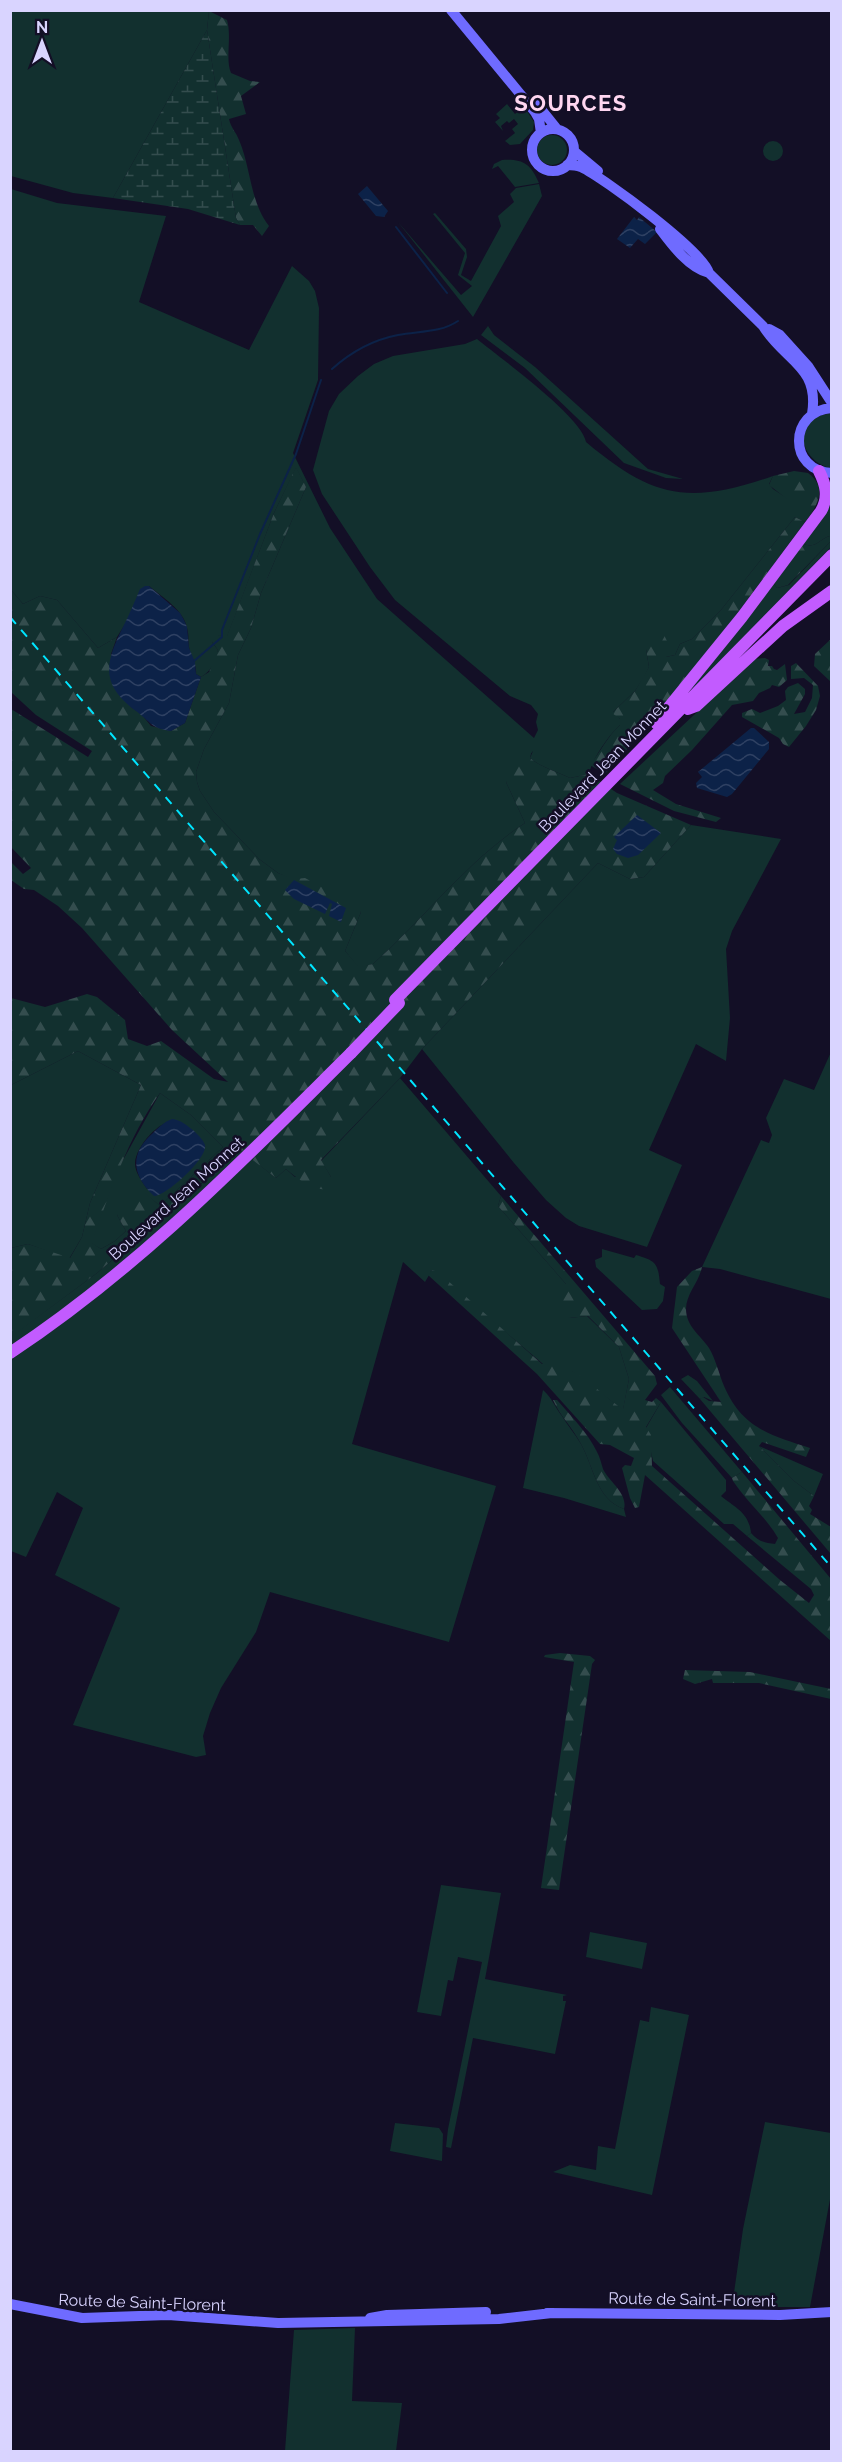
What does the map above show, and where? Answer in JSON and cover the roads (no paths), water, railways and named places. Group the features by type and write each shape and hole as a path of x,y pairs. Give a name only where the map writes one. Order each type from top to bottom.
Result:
{"main road":[{"path":"451,10 537,115 542,133"},
{"path":"503,72 525,90 557,129 571,138 574,151 608,178 655,221 672,244 699,270 709,273 764,326 780,335 808,366 831,403"},
{"path":"557,129 542,133 535,139 532,149 538,164 551,171 561,169 567,165 574,151"},
{"path":"567,165 582,167 625,195"},
{"path":"764,326 769,335 811,382 814,394 812,414 800,431 799,446 805,460 819,471 831,473"},
{"path":"812,414 831,408"},
{"path":"621,769 625,758 735,625 825,504 826,489 819,471"},
{"name":"Boulevard Jean Monnet","path":"397,1001 831,555"},
{"name":"Boulevard Jean Monnet","path":"397,1001 831,562"},
{"path":"688,709 696,706 783,626 831,591"},
{"path":"349,1050 397,1001"},
{"name":"Boulevard Jean Monnet","path":"10,1346 78,1298 148,1242 239,1158 349,1050"},
{"name":"Boulevard Jean Monnet","path":"10,1353 81,1302 170,1230 243,1161 349,1050"},
{"name":"Route de Saint-Florent","path":"10,2304 82,2318 168,2314 265,2323 499,2319 552,2313 780,2315 831,2312"}],"water":[{"path":"367,186 388,211 384,217 376,216 358,194"},
{"path":"634,217 637,220 639,217 657,232 645,244 638,239 630,248 617,239"},
{"path":"149,586 180,613 187,627 189,648 195,662 196,674 201,677 185,723 171,731 155,726 124,701 116,692 109,672 112,652 117,640 140,589"},
{"path":"751,728 754,728 769,742 769,749 732,794 727,797 697,788 696,783 702,777 698,772"},
{"path":"637,815 661,833 638,855 628,858 617,854 613,849 617,840 614,837"},
{"path":"294,880 346,908 341,922 329,916 332,904 330,903 325,914 294,899 285,890"},
{"path":"172,1119 178,1120 196,1133 205,1145 204,1151 185,1175 167,1190 154,1196 141,1180 136,1164 137,1157 145,1141"}],"waterway":[{"path":"396,227 447,293"},
{"path":"332,369 371,343 398,335 437,330 458,321"},
{"path":"194,661 222,637 222,630 260,534 296,454 321,380"}],"railway":[{"path":"10,617 832,1568"}],"district":[{"name":"SOURCES","path":"571,103"}]}
